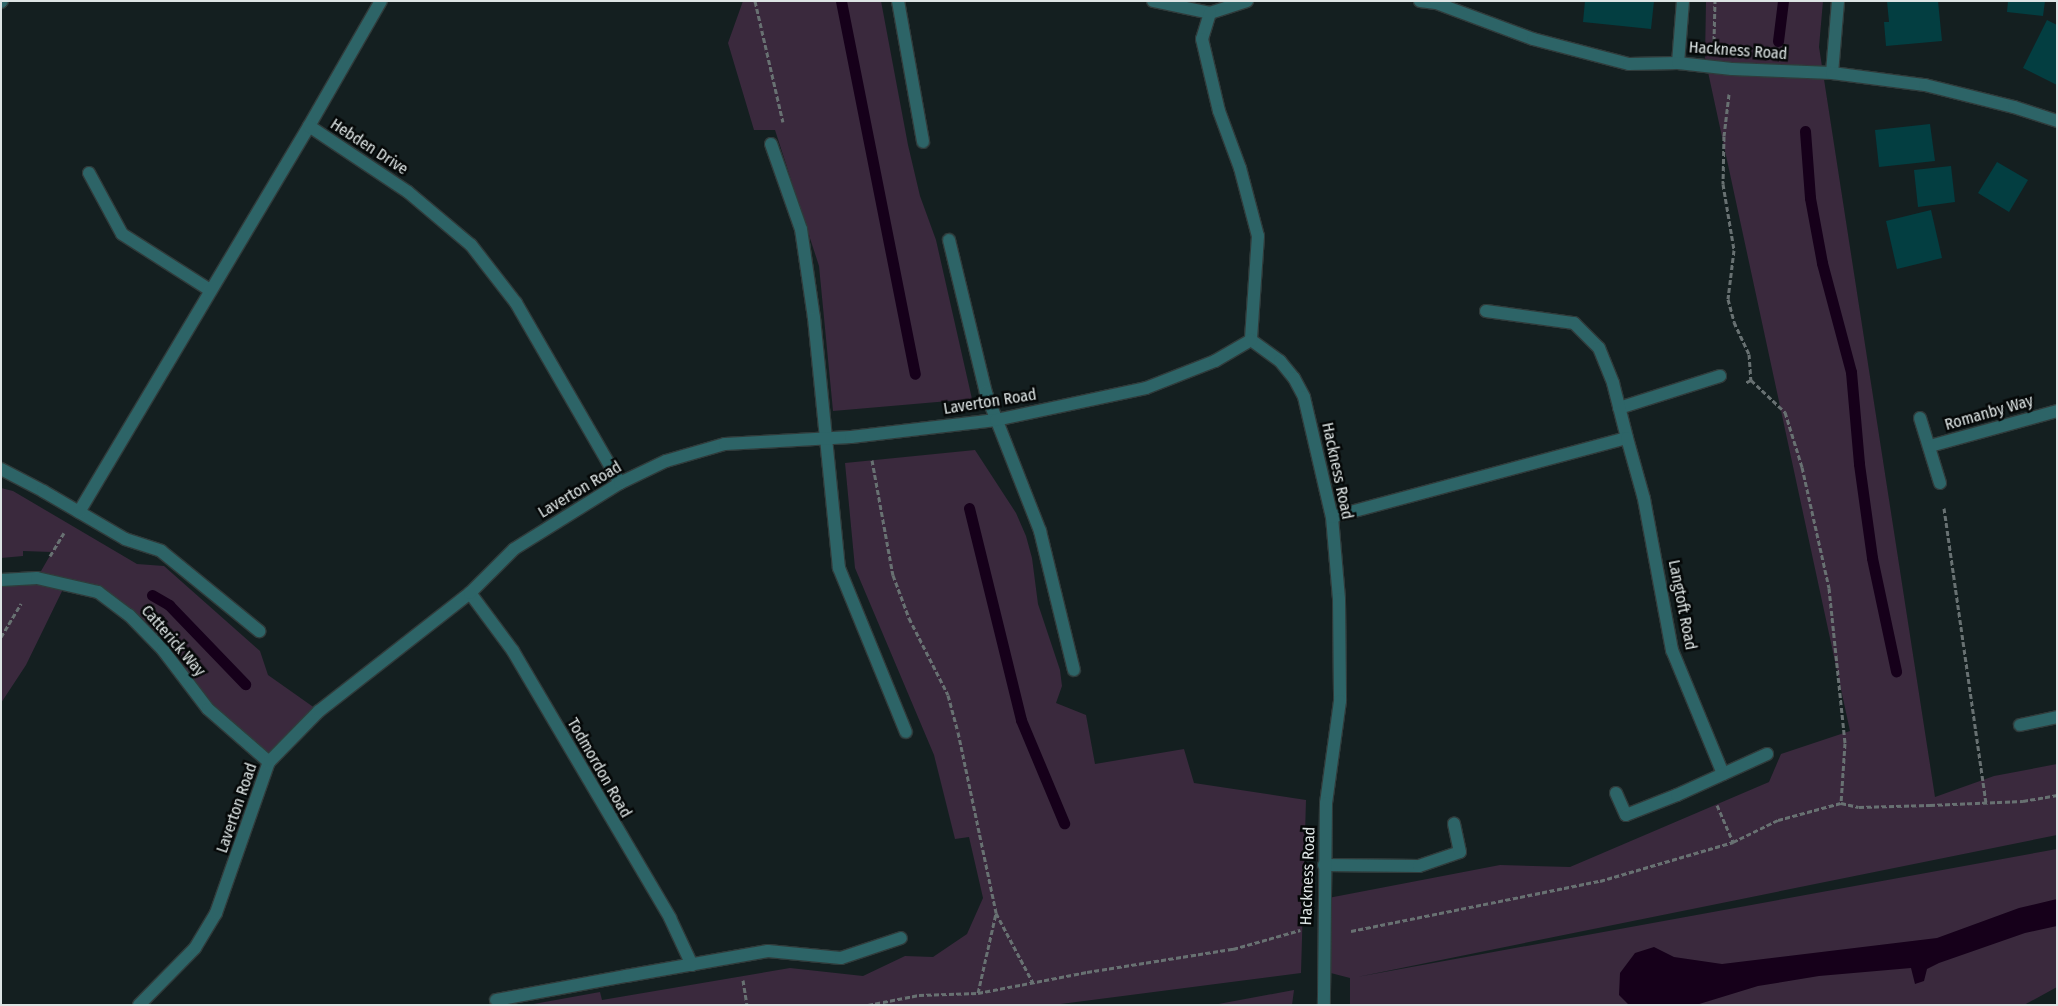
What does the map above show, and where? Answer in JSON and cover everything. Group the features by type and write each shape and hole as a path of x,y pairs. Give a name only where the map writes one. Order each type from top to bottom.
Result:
{"street":[{"path":"308,126 381,1"},
{"path":"898,1 923,142"},
{"path":"1153,1 1210,13 1247,1"},
{"name":"Hackness Road","path":"1420,1 1436,3 1533,39 1629,64 1678,63 1714,66 1732,70 1832,73 1925,85 2057,121"},
{"path":"1678,63 1683,1"},
{"path":"1832,73 1838,1"},
{"path":"1210,13 1202,39 1219,111 1240,168 1258,236 1251,340"},
{"name":"Hebden Drive","path":"79,512 308,126 408,192 471,245 516,304 620,483"},
{"path":"772,144 801,229 839,568 906,732"},
{"path":"89,173 122,234 210,290"},
{"path":"949,240 996,420 1040,531 1074,670"},
{"name":"Langtoft Road","path":"1486,311 1574,323 1599,348 1612,383 1644,498 1672,650 1723,774"},
{"name":"Hackness Road","path":"1251,340 1280,361 1294,378 1304,397 1332,517 1339,599 1340,701 1326,803 1322,929 1324,1005"},
{"name":"Laverton Road","path":"139,1005 195,948 216,913 269,762 319,711 470,593 514,550 620,483 666,461 725,444 825,436 868,435 996,420 1146,388 1215,361 1251,340"},
{"path":"1619,408 1720,376"},
{"name":"Romanby Way","path":"1930,446 2057,411"},
{"name":"Romanby Way","path":"1920,418 1940,483"},
{"path":"1332,517 1627,438"},
{"path":"1,469 125,539 161,551 259,631"},
{"name":"Catterick Way","path":"1,580 37,578 98,592 129,615 163,650 208,709 269,762"},
{"name":"Todmordon Road","path":"470,593 512,651 670,918 692,965"},
{"path":"2020,725 2057,717"},
{"path":"1616,793 1626,815 1767,754"},
{"path":"1324,865 1419,866 1460,852 1454,824"},
{"path":"496,1000 768,950 841,958 901,938"}],"path":[{"path":"1714,66 1715,1"},
{"path":"1732,70 1724,136 1723,184 1734,250 1728,299 1734,322 1749,354 1751,380 1785,412 1802,467 1829,588 1845,743 1841,803"},
{"path":"1738,387 1751,380"},
{"path":"868,435 893,575 909,618 948,695 996,913 1033,983"},
{"path":"1940,483 1986,802"},
{"path":"1706,782 1733,842"},
{"path":"868,1005 919,995 978,993 1233,949 1296,930 1354,931 1600,882 1733,842 1778,820 1841,803 1883,806 1986,802 2057,795"},
{"path":"978,993 996,913"}],"shaded area":[{"path":"743,1 881,1 908,145 920,196 936,240 972,399 833,411 819,266 775,130 754,130 728,43"},
{"path":"1706,1 1823,1 1819,47 1935,797 1994,776 2057,764 2057,835 1357,977 2057,849 2057,987 2024,1005 1350,1005 1350,978 1323,971 1323,899 1500,865 1570,867 1769,782 1781,754 1850,731 1705,58"},
{"path":"975,450 1016,513 1026,536 1032,558 1038,604 1060,670 1062,686 1056,703 1086,715 1095,764 1184,749 1194,783 1306,800 1301,973 1053,1005 528,1005 600,992 602,1000 790,968 863,976 905,956 933,957 967,934 983,898 969,837 955,839 934,755 855,568 845,463"},
{"path":"1,488 13,491 137,564 164,566 260,651 268,675 319,711 269,762 208,709 163,650 98,592 66,583 26,665 1,703 1,580 37,578 52,552 23,551 23,556 1,558"},
{"path":"2057,899 2057,926 2025,933 1939,963 1927,969 1924,981 1915,984 1911,968 1819,976 1758,986 1696,1005 1629,1005 1619,995 1620,973 1635,953 1654,947 1674,957 1722,964 1937,938 2019,908"},
{"path":"1294,990 1292,1005 1213,1005"}],"building":[{"path":"1585,1 1654,1 1651,29 1583,22"},
{"path":"1887,1 1938,1 1942,41 1886,46 1884,22 1889,22"},
{"path":"2008,1 2045,1 2043,16 2007,12"},
{"path":"2047,20 2057,25 2057,85 2023,68"},
{"path":"1930,124 1935,161 1879,167 1875,130"},
{"path":"1997,162 2028,180 2009,212 1978,193"},
{"path":"1951,166 1955,202 1918,207 1914,170"},
{"path":"1931,210 1942,258 1897,269 1886,221"}],"waterway":[{"path":"841,1 915,374"},
{"path":"1778,41 1783,1"},
{"path":"1805,131 1810,198 1822,263 1851,372 1859,464 1872,558 1896,671"},
{"path":"969,508 1021,720 1064,823"},
{"path":"152,595 169,605 245,684"}]}
